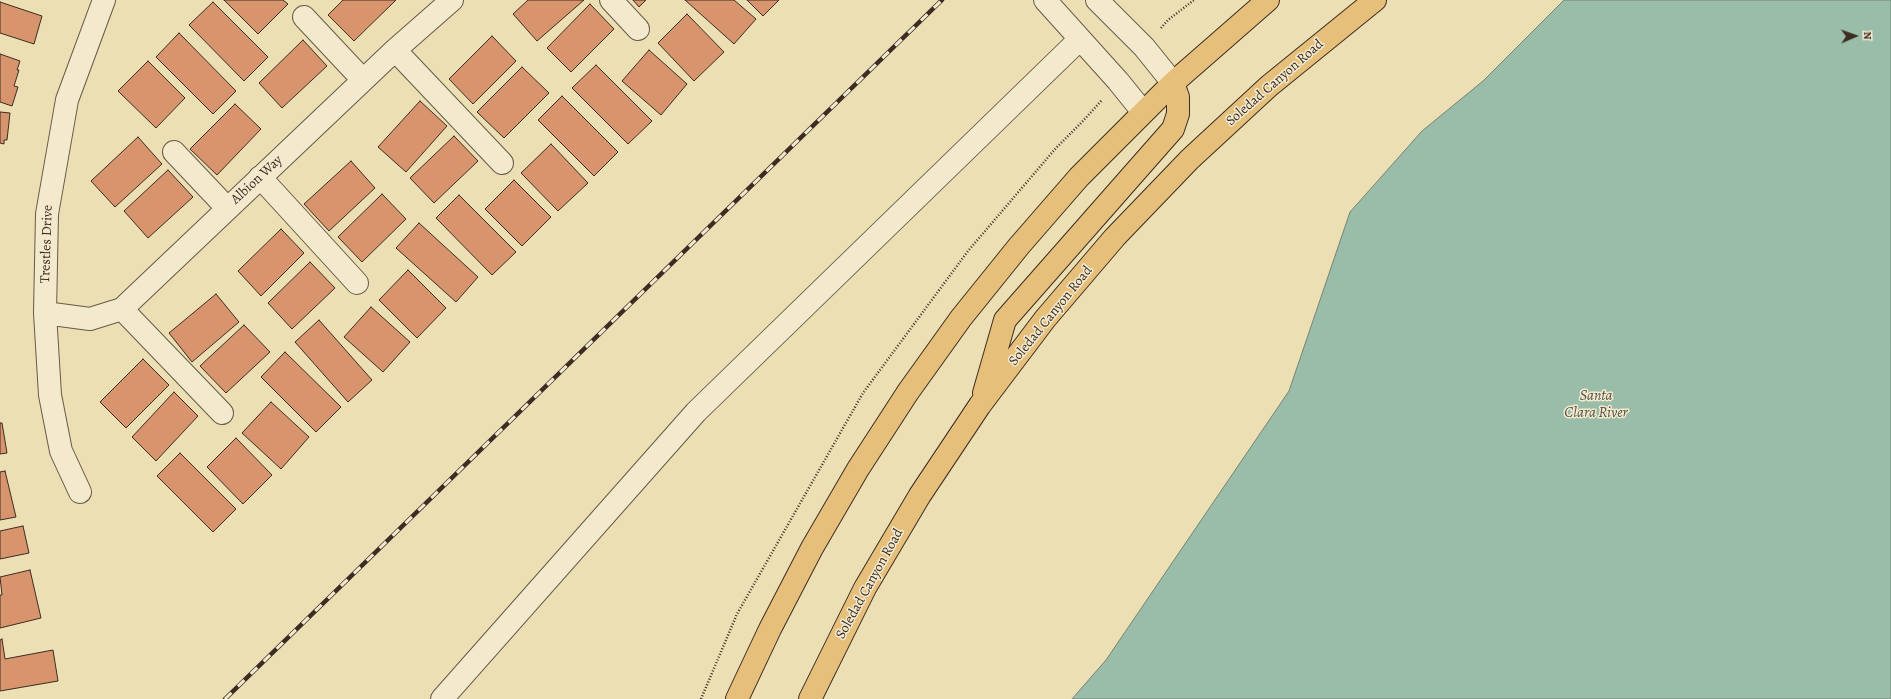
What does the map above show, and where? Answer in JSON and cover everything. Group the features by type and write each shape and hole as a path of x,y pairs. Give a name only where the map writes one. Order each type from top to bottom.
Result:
{"main road":[{"path":"737,699 770,629 812,548 858,469 908,392 961,318 1019,246 1079,177 1173,82 1268,0"},
{"name":"Soledad Canyon Road","path":"810,699 865,588 920,495 980,405 1045,319 1110,243 1190,159 1269,86 1375,0"},
{"path":"980,405 1005,320 1173,129 1178,114 1178,98 1173,82"}],"street":[{"name":"Trestles Drive","path":"80,492 61,451 50,395 45,313 47,214 67,100 104,0"},
{"name":"Albion Way","path":"45,313 90,319 122,309 395,50 452,0"},
{"path":"612,0 638,29"},
{"path":"1045,0 1143,112"},
{"path":"1097,0 1144,47 1173,82"},
{"path":"304,17 363,80"},
{"path":"442,699 696,412 1080,39"},
{"path":"395,50 502,163"},
{"path":"174,152 227,208"},
{"path":"260,177 357,283"},
{"path":"122,309 222,413"}],"water":[{"name":"Santa Clara River","path":"1564,0 1891,0 1891,699 1072,699 1106,660 1289,391 1350,212 1422,131 1483,81"}],"building":[{"path":"224,0 283,0 288,4 258,34"},
{"path":"343,0 396,0 354,41 328,15"},
{"path":"528,0 584,0 537,41 513,14"},
{"path":"633,0 646,0 639,7"},
{"path":"685,0 734,0 756,19 734,44"},
{"path":"747,0 779,0 763,16"},
{"path":"0,2 42,16 34,44 0,33"},
{"path":"213,2 268,57 244,81 189,25"},
{"path":"590,4 614,29 571,72 547,48"},
{"path":"687,14 724,52 694,81 658,43"},
{"path":"179,33 236,91 213,114 156,57"},
{"path":"492,36 516,61 473,104 449,79"},
{"path":"303,40 327,66 282,108 259,83"},
{"path":"649,50 687,84 661,115 622,81"},
{"path":"0,54 20,61 14,86 18,87 12,106 0,102"},
{"path":"148,61 185,98 156,128 118,91"},
{"path":"596,65 652,121 628,144 572,88"},
{"path":"522,67 549,93 504,138 477,112"},
{"path":"562,96 618,152 594,176 538,120"},
{"path":"420,101 447,126 406,172 378,147"},
{"path":"235,104 261,129 217,175 190,149"},
{"path":"0,112 10,113 7,140 4,140 4,144 0,143"},
{"path":"454,136 478,161 434,203 410,178"},
{"path":"138,137 162,164 115,207 91,181"},
{"path":"551,144 588,183 558,211 521,173"},
{"path":"351,161 375,188 329,231 304,204"},
{"path":"168,170 193,197 148,238 124,211"},
{"path":"514,180 551,217 522,246 485,209"},
{"path":"382,194 406,219 362,262 338,237"},
{"path":"459,195 516,252 492,275 436,218"},
{"path":"419,223 478,277 456,302 396,248"},
{"path":"281,229 304,253 261,296 238,271"},
{"path":"310,262 335,288 292,329 268,303"},
{"path":"408,270 446,308 417,338 379,300"},
{"path":"216,294 239,322 192,362 169,333"},
{"path":"371,307 410,342 383,372 344,337"},
{"path":"319,320 372,380 348,402 295,342"},
{"path":"244,325 270,352 226,393 200,366"},
{"path":"285,352 341,407 316,432 261,377"},
{"path":"143,359 169,385 126,428 100,402"},
{"path":"174,392 198,416 156,461 132,437"},
{"path":"271,402 309,437 281,469 242,433"},
{"path":"0,423 2,423 7,453 0,454"},
{"path":"236,438 272,475 243,504 207,467"},
{"path":"180,453 236,509 213,532 157,476"},
{"path":"5,471 16,517 0,520 0,472"},
{"path":"23,526 29,553 0,559 0,531"},
{"path":"30,570 41,618 0,628 0,595 2,595 0,577"},
{"path":"2,639 5,659 53,650 58,681 0,691 0,640"}],"railway":[{"path":"225,699 942,0"}]}
